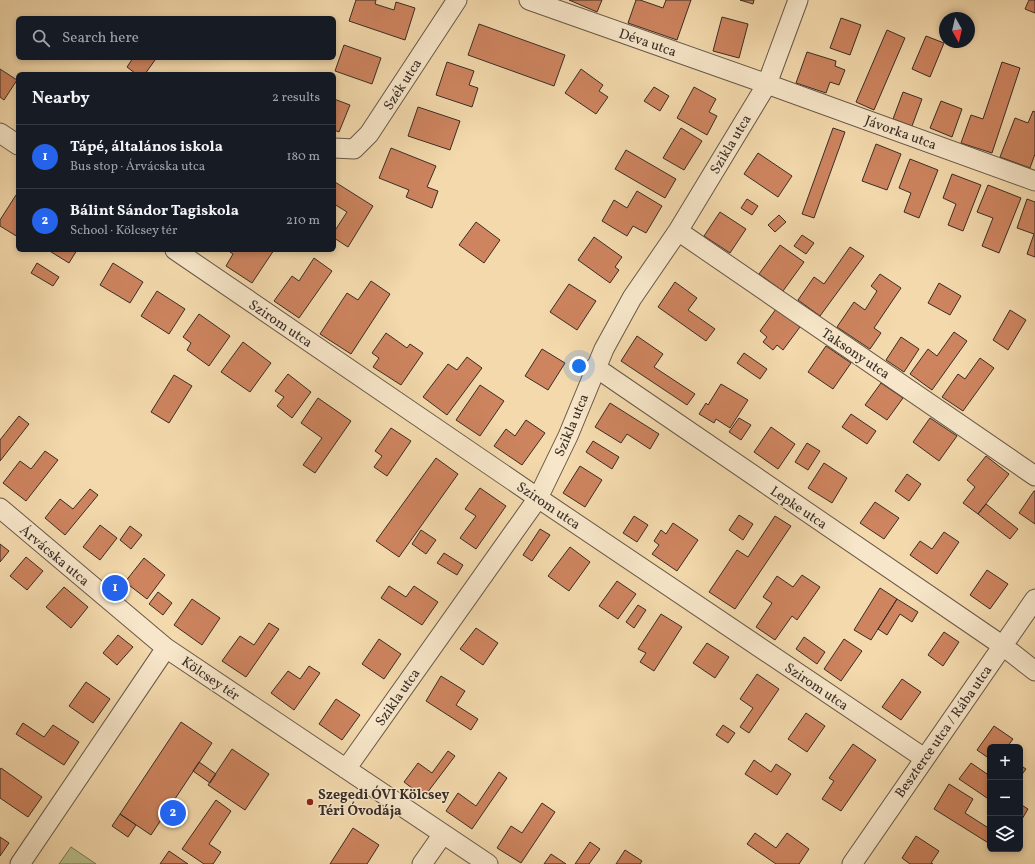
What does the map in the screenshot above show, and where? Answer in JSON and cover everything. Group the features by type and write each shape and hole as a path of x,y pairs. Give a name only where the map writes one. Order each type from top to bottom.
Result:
{"street":[{"name":"Szék utca","path":"336,148 354,149 369,134 457,0"},
{"name":"Déva utca","path":"529,0 767,84"},
{"name":"Szikla utca","path":"346,769 538,498 568,436 595,368 632,298 678,231 767,84 798,0"},
{"name":"Jávorka utca","path":"767,84 1035,181"},
{"path":"0,133 16,144"},
{"name":"Taksony utca","path":"678,231 1035,476"},
{"name":"Szirom utca","path":"179,252 538,498 924,758"},
{"name":"Lepke utca","path":"595,368 1003,646 1035,671"},
{"name":"Árvácska utca","path":"0,508 166,648"},
{"name":"Beszterce utca / Rába utca","path":"852,864 1035,599"},
{"path":"20,864 166,648"},
{"name":"Kölcsey tér","path":"166,648 488,864"},
{"path":"422,864 443,834"}],"green space":[{"path":"71,847 96,864 59,864"}],"building":[{"path":"356,0 376,0 375,4 394,10 396,2 415,8 405,40 349,21"},
{"path":"569,0 602,0 597,12"},
{"path":"636,0 663,8 666,0 691,0 677,40 628,23"},
{"path":"740,0 754,0 753,4"},
{"path":"1029,0 1035,0 1035,13 1025,9"},
{"path":"722,17 748,24 739,58 713,51"},
{"path":"841,18 861,25 850,55 830,48"},
{"path":"479,24 565,55 554,86 468,55"},
{"path":"887,30 905,38 874,110 856,102"},
{"path":"926,36 939,41 939,48 942,48 930,77 912,69"},
{"path":"344,45 381,58 372,84 335,71"},
{"path":"807,52 836,61 835,66 845,70 839,85 830,82 826,93 796,83"},
{"path":"132,60 155,60 146,72 133,72 127,67"},
{"path":"447,62 474,71 469,85 478,88 472,107 436,95"},
{"path":"1002,62 1020,68 992,153 961,143 971,115 983,119"},
{"path":"0,69 16,79 16,82 4,100 0,97"},
{"path":"581,69 603,85 599,91 608,97 596,114 565,93"},
{"path":"654,87 669,96 660,111 644,101"},
{"path":"694,87 716,99 709,112 717,116 707,135 677,118"},
{"path":"903,92 922,99 912,126 893,119"},
{"path":"336,100 350,105 339,132 336,131"},
{"path":"941,101 962,109 952,137 930,128"},
{"path":"418,107 460,121 450,150 408,136"},
{"path":"1033,111 1035,112 1035,154 1030,168 1000,157 1015,118 1028,123"},
{"path":"681,128 702,141 684,170 663,158"},
{"path":"833,128 845,132 814,218 802,214"},
{"path":"876,144 901,154 887,190 862,181"},
{"path":"391,148 436,166 427,187 438,191 432,208 406,197 409,190 379,178"},
{"path":"626,150 676,179 665,198 615,169"},
{"path":"758,153 792,176 778,197 744,174"},
{"path":"910,159 938,170 919,218 904,212 911,193 899,188"},
{"path":"952,174 981,185 963,231 948,225 956,204 943,198"},
{"path":"336,183 373,206 348,247 336,239 336,229 347,212 336,205"},
{"path":"988,185 1021,198 999,253 982,246 993,218 977,212"},
{"path":"637,191 662,206 646,233 633,226 627,236 602,221 614,200 627,208"},
{"path":"16,195 16,236 0,226 0,220"},
{"path":"747,199 758,206 752,215 741,208"},
{"path":"1027,199 1035,202 1035,257 1027,254 1034,234 1017,228"},
{"path":"720,212 746,229 730,253 704,236"},
{"path":"779,215 786,222 775,232 768,225"},
{"path":"476,222 500,240 484,263 459,245"},
{"path":"802,235 814,243 806,254 794,246"},
{"path":"594,237 622,257 615,267 619,270 610,283 578,260"},
{"path":"780,245 804,262 783,291 759,274"},
{"path":"850,247 864,256 820,316 798,300 814,277 824,284"},
{"path":"51,252 76,252 69,263"},
{"path":"230,252 273,252 252,283 226,266 233,254"},
{"path":"314,258 332,271 299,318 274,301 292,276 299,281"},
{"path":"37,263 59,277 53,286 31,273"},
{"path":"113,263 143,282 130,303 100,285"},
{"path":"880,274 901,288 874,328 881,333 870,349 837,327 854,302 865,310 877,291 871,286"},
{"path":"371,281 390,294 351,354 320,334 347,293 358,300"},
{"path":"675,282 697,298 688,310 715,329 706,341 658,307"},
{"path":"939,283 961,296 950,315 928,303"},
{"path":"569,284 596,301 577,330 550,312"},
{"path":"157,291 185,309 169,334 141,316"},
{"path":"776,309 800,327 783,350 777,345 773,350 763,342 767,337 760,331"},
{"path":"1010,310 1026,320 1008,350 993,340"},
{"path":"199,314 230,336 209,366 187,350 191,343 183,337"},
{"path":"954,332 967,341 932,390 910,374 928,349 937,356"},
{"path":"386,333 407,348 410,344 423,353 401,385 373,367 379,358 372,353"},
{"path":"637,336 663,354 654,367 695,394 687,405 621,361"},
{"path":"901,337 919,349 904,372 886,360"},
{"path":"243,342 271,363 250,392 221,372"},
{"path":"826,346 851,363 833,389 808,372"},
{"path":"542,349 565,363 548,390 525,376"},
{"path":"744,353 767,369 760,379 737,363"},
{"path":"467,357 482,368 447,415 423,397 448,364 457,370"},
{"path":"980,358 994,368 963,411 942,397 958,374 965,379"},
{"path":"288,374 311,392 292,418 277,406 284,397 275,391"},
{"path":"174,375 192,386 169,423 151,412"},
{"path":"881,383 903,398 887,420 865,405"},
{"path":"721,384 748,400 730,428 716,419 714,423 699,414 706,403 708,405"},
{"path":"480,385 504,401 480,436 456,420"},
{"path":"318,398 351,421 315,473 303,465 322,438 301,423"},
{"path":"610,403 659,434 650,449 627,434 621,443 595,427"},
{"path":"851,414 876,431 867,444 842,427"},
{"path":"19,416 29,424 0,461 0,440"},
{"path":"739,418 751,425 741,440 729,432"},
{"path":"930,418 957,436 939,461 913,442"},
{"path":"526,420 545,433 522,465 494,446 506,429 515,436"},
{"path":"771,427 795,444 778,469 754,452"},
{"path":"391,428 411,441 387,476 374,467 382,456 375,451"},
{"path":"593,441 619,457 612,469 586,452"},
{"path":"807,443 820,451 808,470 795,462"},
{"path":"45,451 58,460 26,501 3,483 20,461 31,469"},
{"path":"986,456 1009,474 978,514 963,503 975,487 967,480"},
{"path":"436,458 458,474 399,557 376,541"},
{"path":"824,463 847,478 832,503 808,488"},
{"path":"580,466 602,480 585,507 563,493"},
{"path":"907,474 921,484 909,501 895,491"},
{"path":"480,488 506,506 476,549 460,538 476,516 465,509"},
{"path":"90,489 98,495 65,535 45,518 60,499 73,509"},
{"path":"1035,491 1035,524 1019,513"},
{"path":"875,502 899,518 884,539 860,523"},
{"path":"986,504 1018,529 1010,539 978,514"},
{"path":"739,515 753,524 743,540 729,530"},
{"path":"634,516 648,525 637,542 623,533"},
{"path":"775,516 791,526 735,609 709,592 737,550 748,557"},
{"path":"673,523 698,540 677,571 652,554 659,545 654,541 661,530 666,534"},
{"path":"100,525 117,538 100,560 83,547"},
{"path":"130,526 142,535 131,549 120,540"},
{"path":"540,529 550,535 532,561 523,555"},
{"path":"421,530 436,540 426,554 412,544"},
{"path":"944,532 959,542 937,574 910,555 920,541 932,549"},
{"path":"0,544 9,551 0,562"},
{"path":"570,547 590,562 569,591 548,576"},
{"path":"444,553 463,565 457,575 437,563"},
{"path":"26,557 43,571 27,590 10,576"},
{"path":"144,558 165,575 147,599 125,582"},
{"path":"987,570 1008,584 990,609 970,595"},
{"path":"802,575 820,587 797,620 792,616 775,640 756,627 772,603 763,597 777,576 793,587"},
{"path":"617,581 636,594 618,619 599,606"},
{"path":"389,586 406,597 414,586 438,602 422,625 381,598"},
{"path":"64,587 88,607 71,628 46,607"},
{"path":"880,588 897,599 871,640 854,630"},
{"path":"158,592 172,603 163,615 149,604"},
{"path":"192,599 220,618 202,645 174,625"},
{"path":"897,599 918,612 912,622 900,614 887,635 878,629"},
{"path":"638,605 646,610 634,628 626,622"},
{"path":"661,614 682,627 654,671 640,662 646,653 638,649"},
{"path":"269,623 279,629 246,677 222,661 240,636 254,645"},
{"path":"476,628 498,643 483,665 460,649"},
{"path":"944,632 959,642 943,666 928,655"},
{"path":"118,635 133,647 117,665 103,653"},
{"path":"804,637 825,652 817,664 796,649"},
{"path":"379,639 401,654 384,679 362,664"},
{"path":"844,639 862,651 841,681 824,669"},
{"path":"707,643 729,657 715,678 693,663"},
{"path":"309,666 320,673 294,710 271,693 288,671 300,679"},
{"path":"757,674 779,689 749,733 740,727 753,708 740,699"},
{"path":"441,676 465,691 456,705 478,719 471,730 426,701"},
{"path":"902,679 921,692 901,720 882,707"},
{"path":"86,682 110,699 93,723 69,706"},
{"path":"336,699 360,715 342,740 319,724"},
{"path":"806,713 825,726 807,752 788,739"},
{"path":"181,722 212,743 151,835 120,814"},
{"path":"23,723 44,737 53,725 79,742 64,765 16,734"},
{"path":"723,725 735,733 728,743 716,735"},
{"path":"994,726 1013,739 1009,744 987,744 987,757 977,750"},
{"path":"853,744 876,760 841,811 822,799 834,781 829,778"},
{"path":"232,749 269,774 245,810 208,785"},
{"path":"448,751 455,756 424,797 404,782 418,763 432,773"},
{"path":"754,760 771,772 776,764 791,774 777,795 745,774"},
{"path":"199,762 216,774 210,783 193,771"},
{"path":"971,763 987,774 987,798 959,779"},
{"path":"1,768 42,797 28,817 0,798"},
{"path":"499,772 507,778 472,829 446,811 458,793 476,806"},
{"path":"949,784 973,799 965,813 987,827 987,842 934,809"},
{"path":"216,800 231,811 209,844 221,852 213,864 204,864 182,849"},
{"path":"542,803 555,812 521,863 497,848 511,826 522,833"},
{"path":"1023,806 1028,809 1023,817"},
{"path":"120,814 136,825 128,837 112,826"},
{"path":"353,828 379,845 367,864 330,864"},
{"path":"755,833 776,848 787,833 809,849 799,864 776,864 747,844"},
{"path":"916,836 939,851 931,863 933,864 910,864 902,858"},
{"path":"0,837 9,843 0,856"},
{"path":"590,842 600,849 589,864 575,864"},
{"path":"625,850 642,861 640,864 616,864"},
{"path":"169,851 188,864 160,864"},
{"path":"551,854 566,864 544,864"}],"place":[{"name":"Tápé, általános iskola","path":"115,588"},
{"name":"Szegedi ÓVI Kölcsey Téri Óvodája","path":"310,802"},
{"name":"Bálint Sándor Tagiskola","path":"173,813"}]}
